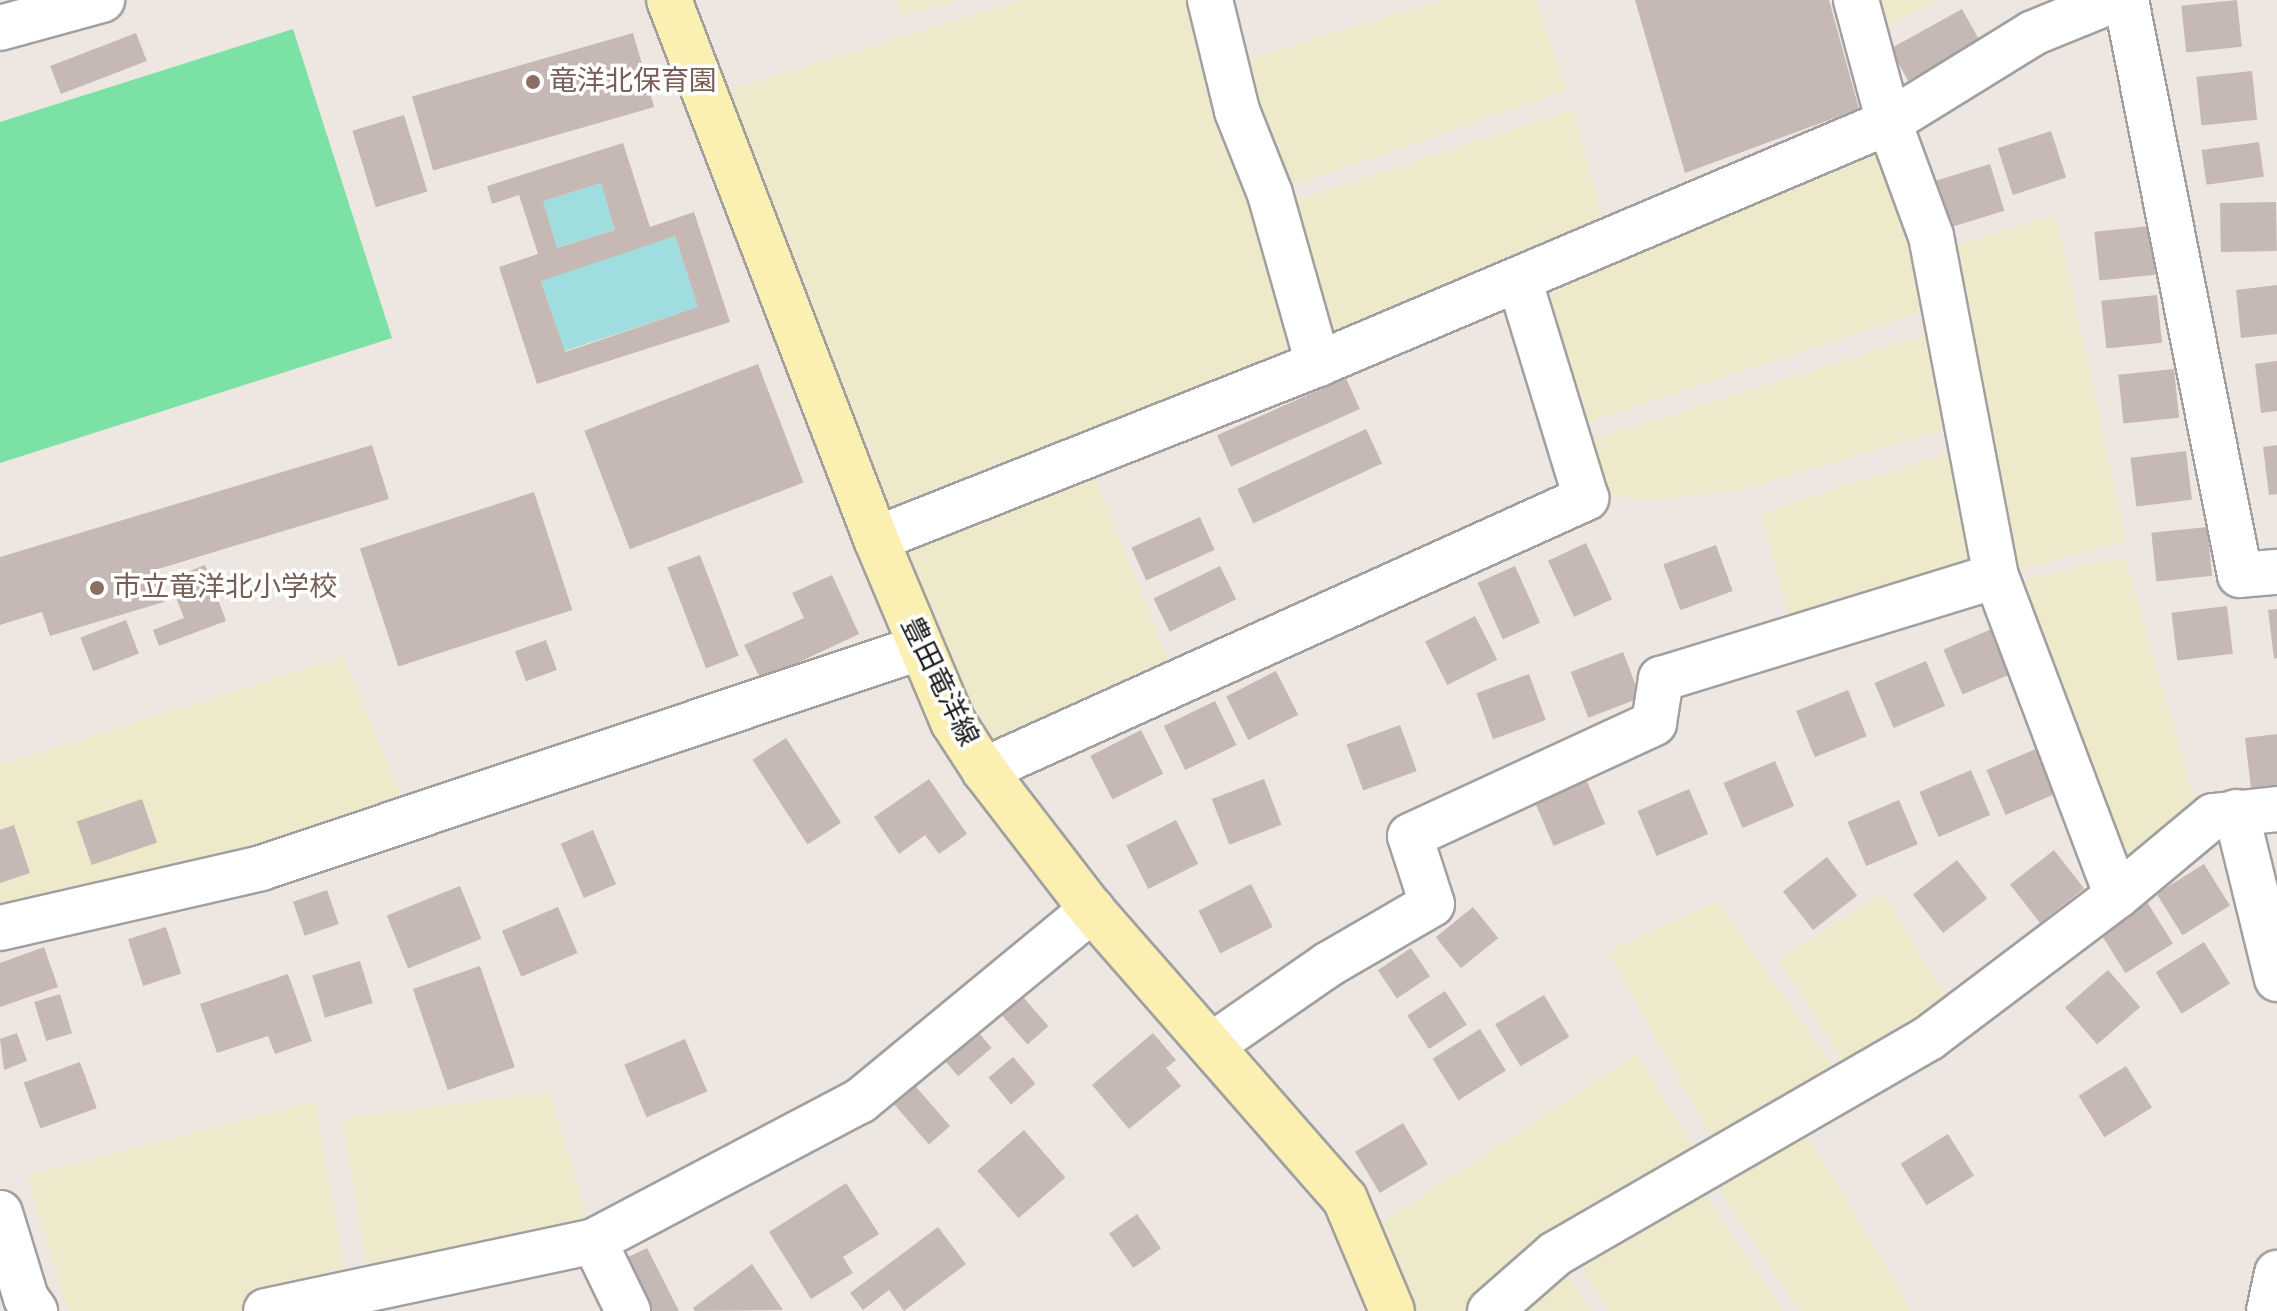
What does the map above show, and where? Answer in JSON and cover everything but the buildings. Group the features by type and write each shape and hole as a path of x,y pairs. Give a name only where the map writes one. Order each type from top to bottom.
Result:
{"main road":[{"name":"豊田竜洋線","path":"669,0 876,539 919,648 953,722 984,770 1092,910 1345,1199 1392,1311"}],"street":[{"path":"0,28 102,0"},
{"path":"1210,0 1237,111 1270,194 1318,364"},
{"path":"1856,0 1889,122 1931,236 1996,576 2117,896"},
{"path":"876,539 1318,364 1889,122 2033,33 2114,0"},
{"path":"2126,0 2240,575 2277,572"},
{"path":"984,770 1586,498 1519,279"},
{"path":"1212,1045 1329,964 1432,904 1410,836 1654,723 1661,679 1996,576"},
{"path":"0,928 261,868 919,648"},
{"path":"1490,1311 1555,1254 1929,1038 2117,896 2213,816 2256,810 2277,979"},
{"path":"266,1311 594,1241 860,1101 1092,910"},
{"path":"0,1213 26,1298 35,1311"},
{"path":"594,1241 628,1311"}],"shaded area":[{"path":"896,0 958,0 902,17"},
{"path":"1022,0 1210,0 1227,65 1443,0 1536,0 1566,90 1270,194 1274,208 1573,109 1609,241 1086,456 1178,683 984,770 706,97"},
{"path":"1856,0 1938,0 1866,37"},
{"path":"1896,141 1934,252 2056,215 2126,541 1996,576 1795,638 1761,513 1971,446 1967,423 1741,490 1650,500 1608,495 1591,440 1948,328 1944,305 1565,430 1525,299"},
{"path":"2125,557 2202,825 2111,880 2000,585"},
{"path":"343,657 411,818 0,926 0,765"},
{"path":"1883,894 1948,997 1843,1063 1779,959"},
{"path":"1718,901 1846,1086 1796,1116 1912,1311 1800,1311 1705,1167 1723,1157 1607,951"},
{"path":"1637,1053 1705,1167 1699,1187 1784,1311 1609,1311 1569,1246 1555,1254 1591,1311 1391,1311 1361,1236"},
{"path":"550,1092 594,1241 372,1289 377,1311 68,1311 27,1176 315,1101 349,1293 371,1288 342,1118"}],"green space":[{"path":"293,29 392,338 0,463 0,122"}],"water":[{"path":"601,183 615,230 557,248 543,201"},
{"path":"675,236 698,307 564,351 541,280"}],"place":[{"name":"竜洋北保育園","path":"533,82"},
{"name":"市立竜洋北小学校","path":"97,588"}]}
